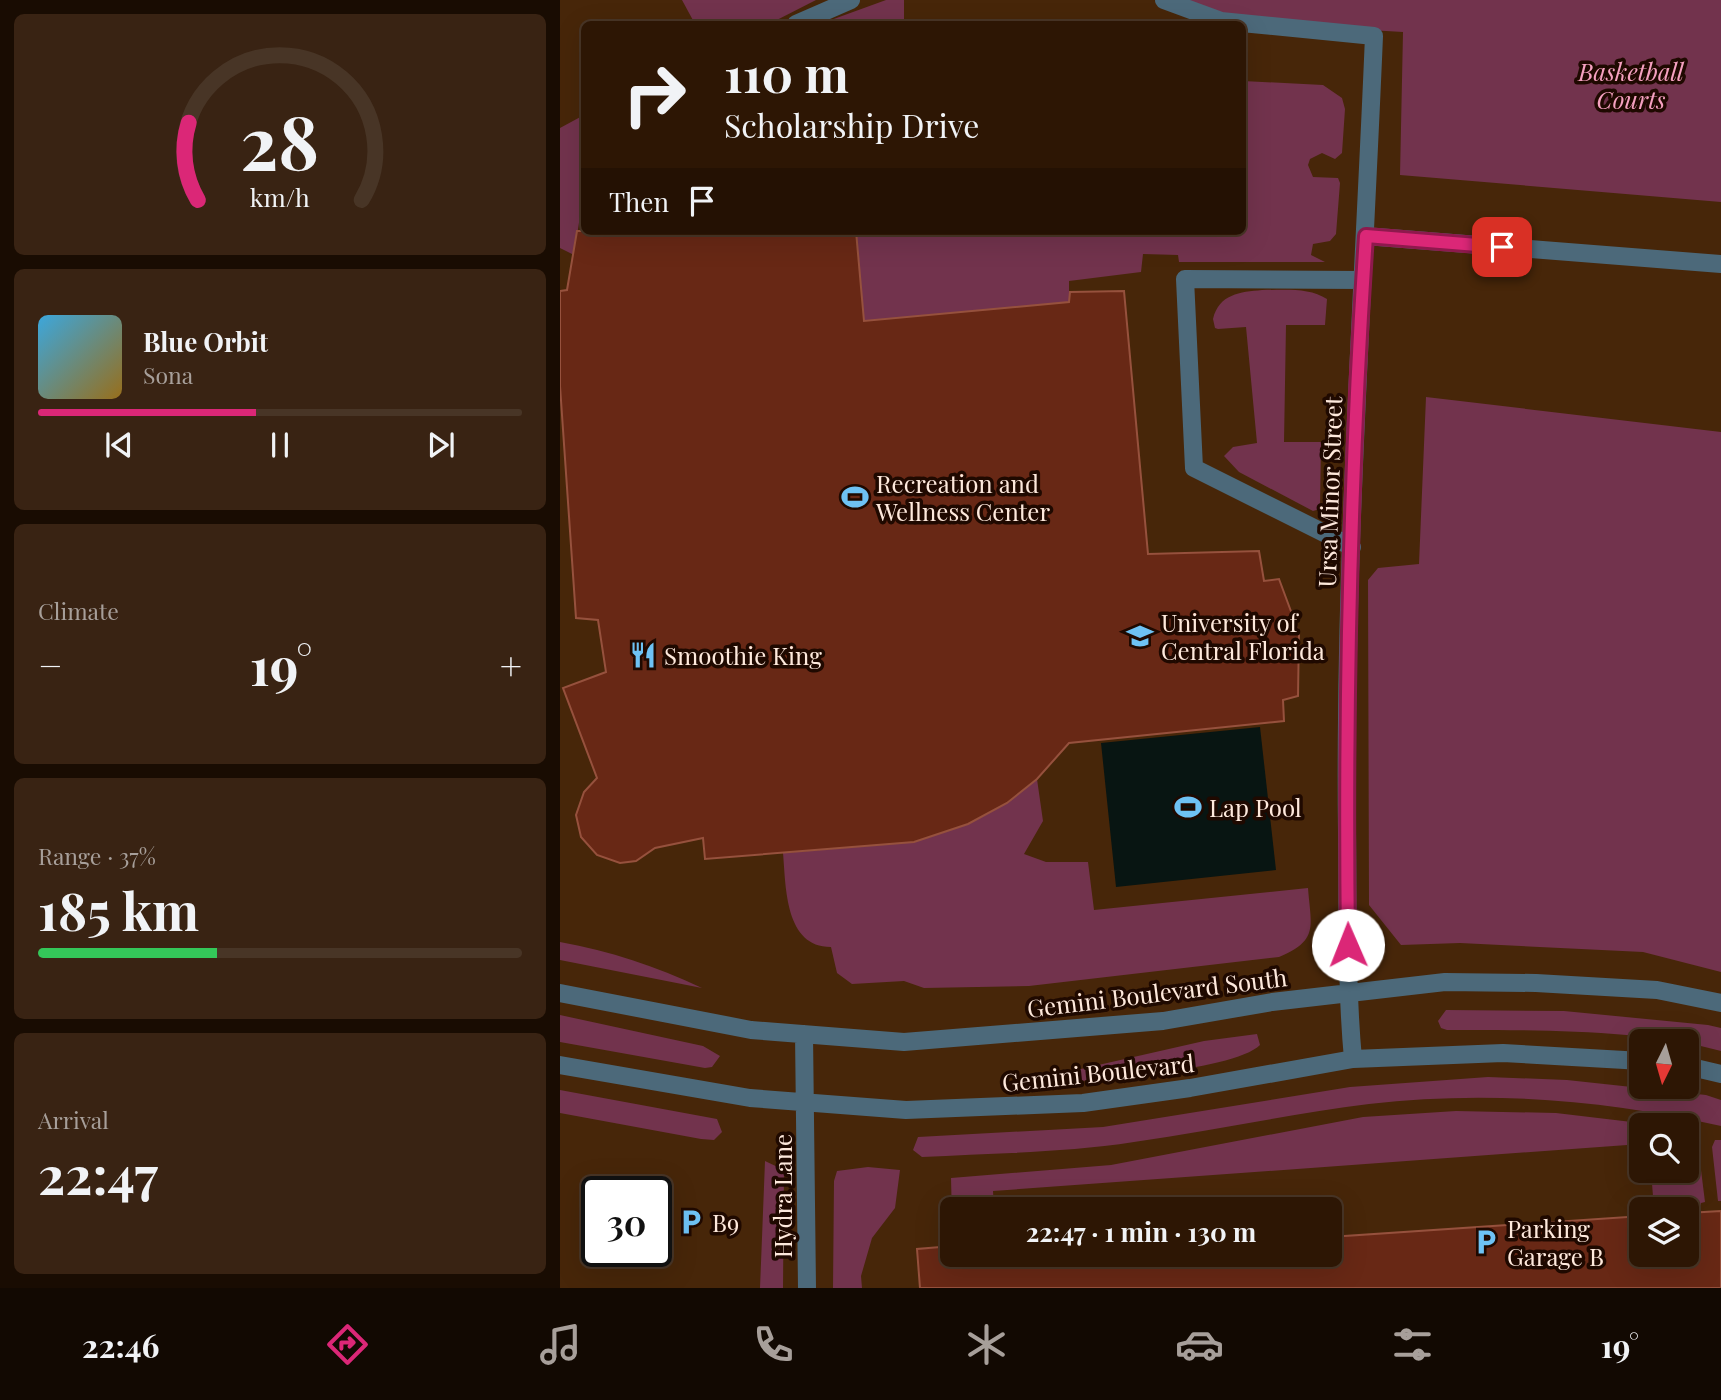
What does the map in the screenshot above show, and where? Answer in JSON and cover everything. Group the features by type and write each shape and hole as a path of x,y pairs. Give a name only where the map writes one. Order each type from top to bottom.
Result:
{"street":[{"path":"803,21 851,0"},
{"name":"Ursa Minor Street","path":"1164,0 1221,21"},
{"name":"Ursa Minor Street","path":"1246,23 1374,36 1346,729 1347,992 1353,1059"},
{"path":"1366,236 1721,264"},
{"path":"1352,547 1194,468 1185,279 1363,280"},
{"name":"Gemini Boulevard South","path":"560,993 751,1030 904,1042 1059,1032 1163,1021 1347,992 1446,982 1536,983 1657,990 1721,1003"},
{"name":"Hydra Lane","path":"804,1034 807,1288"},
{"name":"Gemini Boulevard","path":"560,1065 750,1098 906,1110 1083,1103 1191,1088 1353,1059 1503,1053 1629,1060"},
{"path":"1699,1069 1721,1074"}],"shaded area":[{"name":"University of Central Florida","path":"560,0 1721,0 1721,1288 560,1288"},
{"name":"Lap Pool","path":"1260,727 1276,870 1116,887 1101,743"}],"green space":[{"path":"682,0 816,0 775,21 693,21"},
{"path":"886,0 904,0 904,20 922,21 828,21"},
{"name":"Basketball Courts","path":"1174,0 1721,0 1721,202 1400,175 1403,32 1242,21"},
{"path":"1246,81 1323,85 1342,98 1345,109 1342,153 1335,159 1322,153 1310,159 1308,165 1313,177 1338,178 1340,183 1336,234 1330,241 1313,244 1311,255 1325,262 1179,262 1178,255 1143,254 1141,272 1069,281 1069,302 864,321 856,235 1246,235"},
{"path":"581,117 581,210 574,255 560,248 560,128"},
{"path":"1262,290 1304,291 1327,299 1325,325 1286,325 1284,442 1321,442 1320,509 1313,511 1239,472 1224,456 1233,447 1257,443 1246,327 1218,329 1215,328 1213,319 1225,299 1238,293"},
{"path":"1426,397 1721,432 1721,972 1643,952 1460,943 1401,945 1369,905 1368,580 1378,568 1419,564"},
{"path":"1037,779 1043,821 1024,854 1046,862 1088,862 1094,910 1308,888 1311,922 1307,938 1301,945 1279,957 1029,986 924,988 904,981 852,984 837,973 831,947 816,944 805,937 796,926 787,898 783,853 904,843 1007,803"},
{"path":"560,942 632,960 702,988 560,960"},
{"path":"1446,1010 1564,1011 1708,1025 1721,1028 1721,1051 1699,1046 1699,1029 1629,1029 1629,1036 1550,1031 1447,1030 1441,1028 1438,1021"},
{"path":"560,1015 703,1046 720,1056 712,1067 705,1068 560,1042"},
{"path":"1257,1034 1260,1045 1244,1054 1218,1062 1150,1074 1028,1085 1028,1081 1204,1041"},
{"path":"1488,1077 1567,1080 1629,1087 1629,1099 1699,1099 1699,1094 1706,1095 1721,1100 1721,1126 1699,1122 1699,1113 1652,1113 1546,1100 1458,1098 1369,1104 1107,1146 922,1157 913,1150 918,1137 1103,1127 1350,1087"},
{"path":"560,1090 717,1119 722,1132 714,1140 701,1139 560,1113"},
{"path":"1456,1111 1556,1113 1629,1122 1629,1145 993,1191 993,1197 951,1197 951,1178 1111,1165 1363,1117"},
{"path":"1715,1140 1721,1140 1721,1201 1718,1201 1712,1147"},
{"path":"1699,1154 1705,1202 1701,1203 1701,1212 1699,1197 1653,1197 1652,1183 1699,1183"},
{"path":"765,1161 784,1170 783,1288 760,1288"},
{"path":"868,1167 900,1170 895,1208 872,1238 861,1276 862,1288 833,1288 834,1181 837,1171"}],"building":[{"name":"Recreation and Wellness Center","path":"577,231 581,231 581,235 856,235 864,321 1069,302 1070,292 1124,291 1148,554 1259,551 1264,581 1279,579 1299,633 1298,696 1283,700 1284,721 1069,743 1037,779 1007,803 968,824 914,842 705,859 703,838 655,848 636,861 620,863 597,855 581,837 576,815 584,792 597,778 563,688 606,672 598,620 576,618 560,386 560,291 567,290"},
{"name":"Parking Garage B","path":"1721,1211 1721,1288 920,1288 917,1249 940,1247 940,1267 1342,1267 1342,1236 1629,1217 1629,1267 1699,1267 1699,1212"}],"place":[{"name":"Recreation and Wellness Center","path":"855,497"},
{"name":"University of Central Florida","path":"1140,636"},
{"name":"Smoothie King","path":"643,655"},
{"name":"Lap Pool","path":"1188,807"},
{"name":"B9","path":"691,1222"},
{"name":"Parking Garage B","path":"1486,1242"}],"route":[{"path":"1348,945 1346,729 1358,354 1366,236 1502,247"}]}
